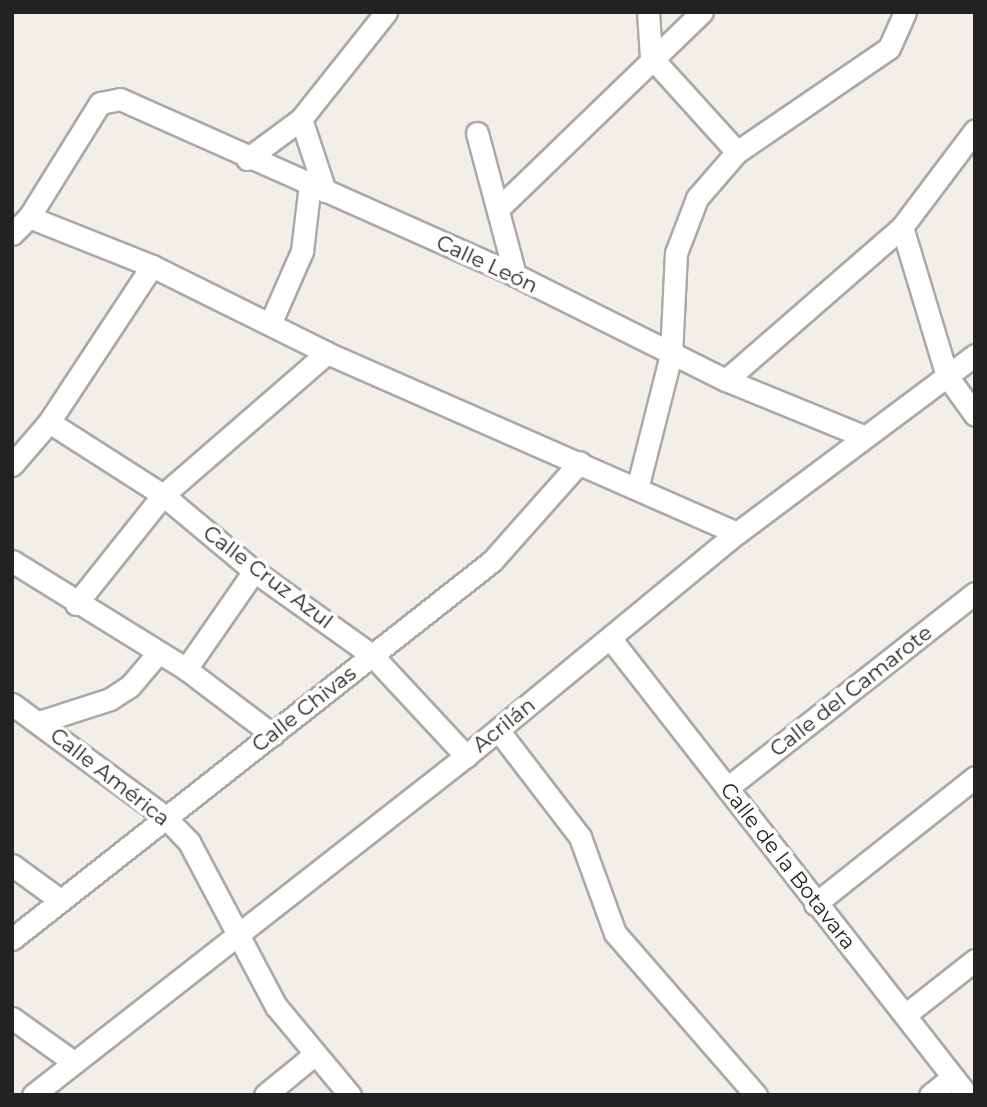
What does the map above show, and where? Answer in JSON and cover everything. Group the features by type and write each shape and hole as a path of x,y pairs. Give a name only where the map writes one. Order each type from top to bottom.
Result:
{"street":[{"path":"247,159 301,119 386,12"},
{"path":"648,12 651,57 737,152"},
{"path":"499,208 651,57 702,12"},
{"path":"638,485 671,355 676,253 697,198 737,152 889,48 905,12"},
{"name":"Calle León","path":"29,217 100,103 109,98 132,103 247,159 317,187 515,275 671,355 863,436"},
{"path":"270,324 302,250 317,187 301,119"},
{"path":"726,380 902,227 975,130"},
{"path":"477,133 515,275"},
{"path":"12,234 29,217 152,266 327,353 638,485 737,533"},
{"path":"902,227 947,376 975,415"},
{"path":"12,465 49,422 152,266"},
{"path":"76,604 163,495 327,353"},
{"name":"Acrilán","path":"33,1095 72,1061 466,756 737,533 863,436 975,355"},
{"name":"Calle Cruz Azul","path":"49,422 163,495 254,571 373,656 466,756"},
{"name":"Calle Chivas","path":"12,939 492,561 580,462"},
{"path":"12,561 76,604 187,668 273,735"},
{"path":"187,668 254,571"},
{"name":"Calle del Camarote","path":"727,788 972,600"},
{"name":"Calle de la Botavara","path":"610,638 967,1095"},
{"path":"39,722 110,699 130,686 158,653"},
{"name":"Calle América","path":"12,704 165,817 202,862 276,1006 314,1055 350,1095"},
{"path":"498,730 580,837 615,933 756,1095"},
{"path":"816,904 975,778"},
{"path":"12,865 60,900"},
{"path":"905,1015 975,960"},
{"path":"12,1018 72,1061"},
{"path":"265,1095 314,1055"},
{"path":"930,1095 952,1078"}]}
